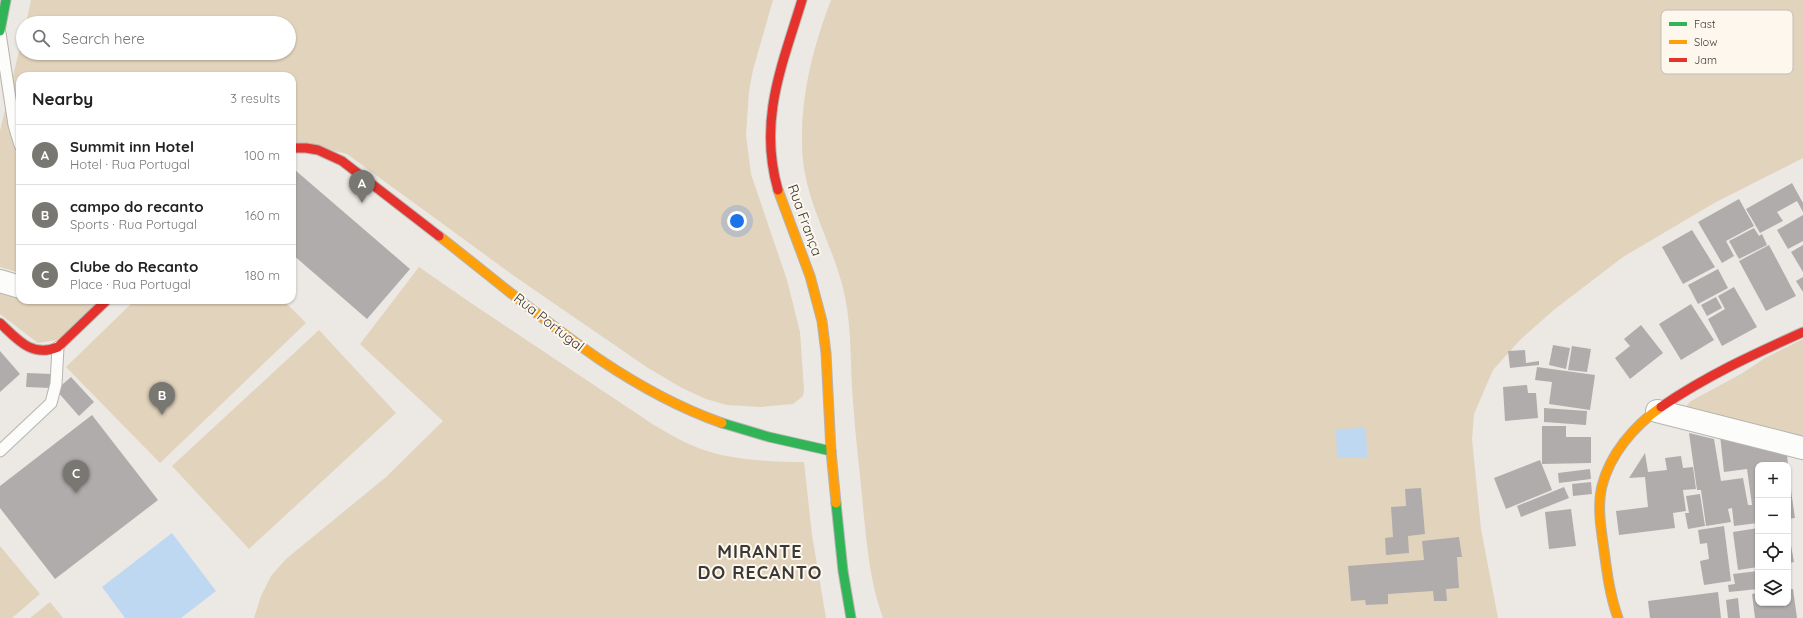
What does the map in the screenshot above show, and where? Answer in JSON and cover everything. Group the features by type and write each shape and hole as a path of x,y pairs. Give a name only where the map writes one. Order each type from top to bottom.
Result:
{"street":[{"path":"0,32 6,0"},
{"name":"Rua França","path":"802,0 777,84 773,103 770,130 772,159 783,204 812,280 822,321 828,373 831,451 845,591 851,618"},
{"name":"Rua Portugal","path":"296,148 309,147 319,149 342,161 593,356 639,384 669,401 707,418 761,436 831,451"},
{"path":"0,281 16,285"},
{"path":"0,323 31,349 48,352 58,347 103,304"},
{"path":"1618,618 1608,573 1600,522 1602,486 1607,471 1625,442 1638,427 1657,410 1682,393 1706,379 1803,332"},
{"path":"1657,410 1803,448"}],"lane":[{"path":"0,32 16,132"},
{"path":"0,451 51,403 56,384 58,347"}],"shaded area":[{"path":"31,0 773,0 753,70 749,91 746,135 751,174 787,280 800,332 804,390 803,396 793,404 760,407 727,405 706,399 682,388 648,368 517,278 347,154 296,142 296,72 16,72 16,272 0,267 0,131 17,60 296,60 296,16 28,16"},
{"path":"831,0 1803,0 1803,158 1716,202 1623,257 1555,309 1521,339 1493,370 1474,414 1472,439 1481,529 1498,618 883,618 874,589 867,543 854,413 849,323 845,297 834,258 813,204 804,166 802,126 806,89 809,71"},
{"path":"419,267 671,435 701,449 725,456 765,461 804,462 812,535 826,618 254,618 261,596 271,576 286,559 386,477 443,421 360,344"},
{"path":"0,291 16,294 16,304 96,304 57,340 38,343 0,314"},
{"path":"131,304 287,304 306,323 160,463 66,367"},
{"path":"319,330 396,413 249,549 172,466"},
{"path":"1803,339 1803,434 1801,436 1682,410 1691,401 1741,374 1765,358"},
{"path":"0,546 40,594 12,618 0,618"},
{"path":"50,602 63,618 30,618"}],"water":[{"path":"1366,428 1367,458 1337,458 1336,429"},
{"path":"172,533 216,591 181,618 125,618 102,587"}],"building":[{"path":"296,171 410,269 367,319 296,257"},
{"path":"1792,183 1803,203 1803,212 1797,201 1777,212 1783,221 1760,233 1746,209"},
{"path":"1739,199 1754,226 1726,241 1734,256 1722,263 1698,222"},
{"path":"1803,215 1803,241 1788,249 1777,230"},
{"path":"1754,228 1759,236 1762,234 1767,245 1739,259 1729,241"},
{"path":"1692,230 1715,267 1683,284 1662,247"},
{"path":"1769,245 1796,296 1766,311 1739,261"},
{"path":"1803,245 1803,272 1791,252"},
{"path":"1718,269 1728,288 1698,304 1688,285"},
{"path":"1803,277 1803,292 1796,281"},
{"path":"1734,287 1757,327 1722,346 1708,319 1725,309 1718,296"},
{"path":"1716,297 1722,308 1707,316 1701,305"},
{"path":"1691,304 1714,340 1681,360 1659,324"},
{"path":"1641,325 1663,353 1630,379 1615,358 1630,346 1624,339"},
{"path":"1553,345 1570,348 1566,369 1549,365"},
{"path":"1572,346 1591,349 1587,372 1568,370"},
{"path":"1525,350 1526,363 1539,361 1539,365 1510,368 1508,351"},
{"path":"0,351 20,374 0,392"},
{"path":"1537,367 1595,375 1590,410 1549,404 1552,382 1535,380"},
{"path":"27,373 51,374 51,388 26,387"},
{"path":"71,377 94,402 79,416 56,390"},
{"path":"1527,385 1528,393 1536,393 1538,418 1505,421 1503,387"},
{"path":"1544,408 1587,411 1586,425 1544,422"},
{"path":"92,415 158,500 55,579 0,508 0,486"},
{"path":"1542,426 1566,426 1566,437 1591,437 1591,463 1542,464"},
{"path":"1689,433 1714,439 1721,481 1743,478 1748,505 1752,505 1747,469 1724,472 1720,435 1787,454 1788,462 1755,462 1755,523 1734,526 1732,508 1728,509 1731,522 1706,526 1701,490 1697,490"},
{"path":"1645,453 1648,472 1667,470 1665,458 1681,456 1683,468 1693,467 1696,489 1683,490 1686,511 1673,513 1675,528 1619,535 1616,511 1648,507 1645,477 1629,478"},
{"path":"1540,460 1552,490 1506,509 1494,478"},
{"path":"1590,469 1591,479 1559,483 1558,473"},
{"path":"1591,482 1592,494 1573,496 1572,484"},
{"path":"1564,487 1569,498 1521,517 1517,506"},
{"path":"1421,488 1425,534 1408,536 1409,553 1386,555 1385,538 1393,537 1391,507 1406,506 1405,489"},
{"path":"1791,491 1795,518 1791,519"},
{"path":"1700,494 1705,526 1688,529 1685,513 1689,513 1686,496"},
{"path":"1571,509 1576,546 1549,549 1545,512"},
{"path":"1724,526 1731,581 1704,585 1700,561 1709,559 1707,543 1700,544 1698,530"},
{"path":"1755,528 1755,567 1738,570 1733,532"},
{"path":"1459,537 1462,557 1457,557 1459,588 1446,589 1447,601 1434,601 1433,591 1388,594 1388,604 1366,605 1365,600 1351,601 1348,566 1424,560 1422,541"},
{"path":"1791,546 1794,562 1791,562"},
{"path":"1755,571 1755,589 1729,592 1728,585 1735,584 1733,574"},
{"path":"1791,589 1793,589 1797,618 1755,618 1752,594 1755,594 1755,606 1791,606"},
{"path":"1718,592 1721,618 1650,618 1648,601"},
{"path":"1738,598 1740,618 1728,618 1726,600"}],"traffic: fast":[{"path":"0,31 6,0"},
{"path":"722,423 769,437 831,451"},
{"path":"836,503 843,571 851,618"}],"traffic: slow":[{"path":"778,190 810,276 822,321 826,353 831,451 836,503"},
{"path":"439,236 573,341 608,365 682,407 722,423"},
{"path":"1618,618 1609,584 1600,518 1602,486 1611,463 1624,442 1642,423 1661,407"}],"traffic: jam":[{"path":"778,190 772,164 770,140 772,117 780,71 802,0"},
{"path":"296,148 318,150 342,161 439,236"},
{"path":"0,323 26,346 33,349 49,350 58,347 103,304"},
{"path":"1661,407 1713,375 1803,332"}],"place":[{"name":"Summit inn Hotel","path":"362,203"},
{"name":"campo do recanto","path":"162,415"},
{"name":"Clube do Recanto","path":"76,493"}],"district":[{"name":"MIRANTE DO RECANTO","path":"760,562"}]}
